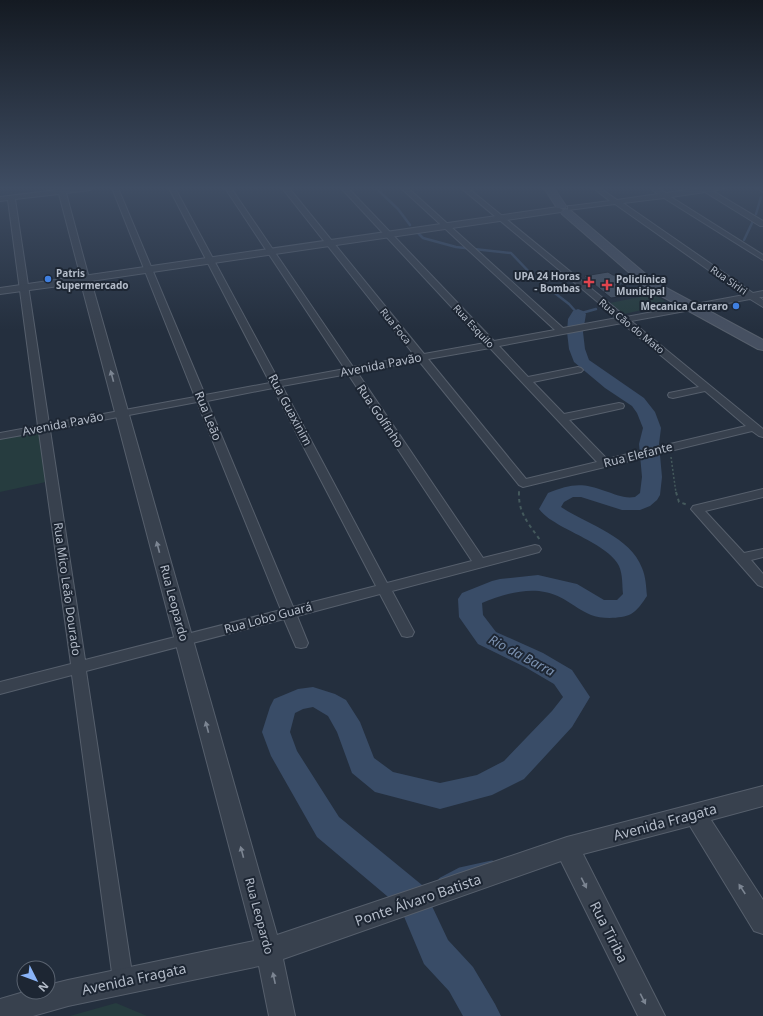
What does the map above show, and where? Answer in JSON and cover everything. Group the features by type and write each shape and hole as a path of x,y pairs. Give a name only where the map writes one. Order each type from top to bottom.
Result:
{"main road":[{"path":"594,235 646,281 690,307 763,346"}],"street":[{"name":"Rua Mico Leão Dourado","path":"14,235 24,287 123,980"},
{"name":"Rua Leopardo","path":"74,235 269,951 282,1016"},
{"name":"Rua Leão","path":"135,235 301,643"},
{"name":"Rua Guaxinim","path":"197,235 407,632"},
{"name":"Rua Golfinho","path":"259,235 480,563"},
{"name":"Rua Foca","path":"324,235 523,483"},
{"path":"0,291 385,235"},
{"name":"Rua Esquilo","path":"388,235 604,463"},
{"path":"455,235 561,331"},
{"name":"Rua Cão do Mato","path":"522,235 759,431"},
{"name":"Rua Siriri","path":"664,235 763,304"},
{"path":"728,235 763,258"},
{"name":"Avenida Pavão","path":"0,436 763,294"},
{"path":"526,380 578,370"},
{"path":"673,395 707,388"},
{"path":"562,418 619,406"},
{"name":"Rua Elefante","path":"523,483 669,447 759,431"},
{"path":"763,493 697,510 763,582"},
{"name":"Rua Lobo Guará","path":"0,688 535,549"},
{"path":"741,558 763,553"},
{"name":"Avenida Fragata","path":"567,848 763,796"},
{"path":"694,814 763,922"},
{"name":"Ponte Álvaro Batista","path":"269,951 567,848"},
{"name":"Rua Tiriba","path":"567,848 652,1016"},
{"name":"Avenida Fragata","path":"0,1012 68,993 123,980 269,951"}],"path":[{"path":"669,447 674,483 679,502 697,510"},
{"path":"523,483 519,492 519,504 521,514 541,542 540,546 535,549"}],"green space":[{"path":"654,294 669,304 624,314 610,303"},
{"path":"39,431 46,482 0,492 0,438"},
{"path":"116,1003 147,1016 70,1016"}],"building":[{"name":"Policlínica Municipal","path":"608,272 613,275 628,276 621,285 615,286 627,296 611,298 584,276"}],"waterway":[{"name":"Rio da Barra","path":"420,235 423,238 456,247 511,253 534,277 569,304 578,314 596,309"},
{"path":"744,240 746,235"},
{"name":"Rio da Barra","path":"483,1016 461,979 436,952 411,896 328,827 285,756 276,732 283,707 298,699 313,697 326,701 337,708 350,730 362,765 385,783 440,796 482,786 514,770 562,719 577,697 563,677 534,660 487,638 471,617 470,599 500,587 538,583 569,590 600,609 623,608 635,596 632,573 625,558 606,542 550,509 555,498 572,491 589,492 622,504 641,502 650,495 652,477 649,444 652,428 646,412 638,402 582,362 577,349 575,332 578,314"},
{"path":"441,880 460,870 492,863"}],"place":[{"name":"Patris Supermercado","path":"48,279"},
{"name":"UPA 24 Horas - Bombas","path":"589,282"},
{"name":"Policlínica Municipal","path":"607,285"},
{"name":"Mecanica Carraro","path":"736,306"}]}
